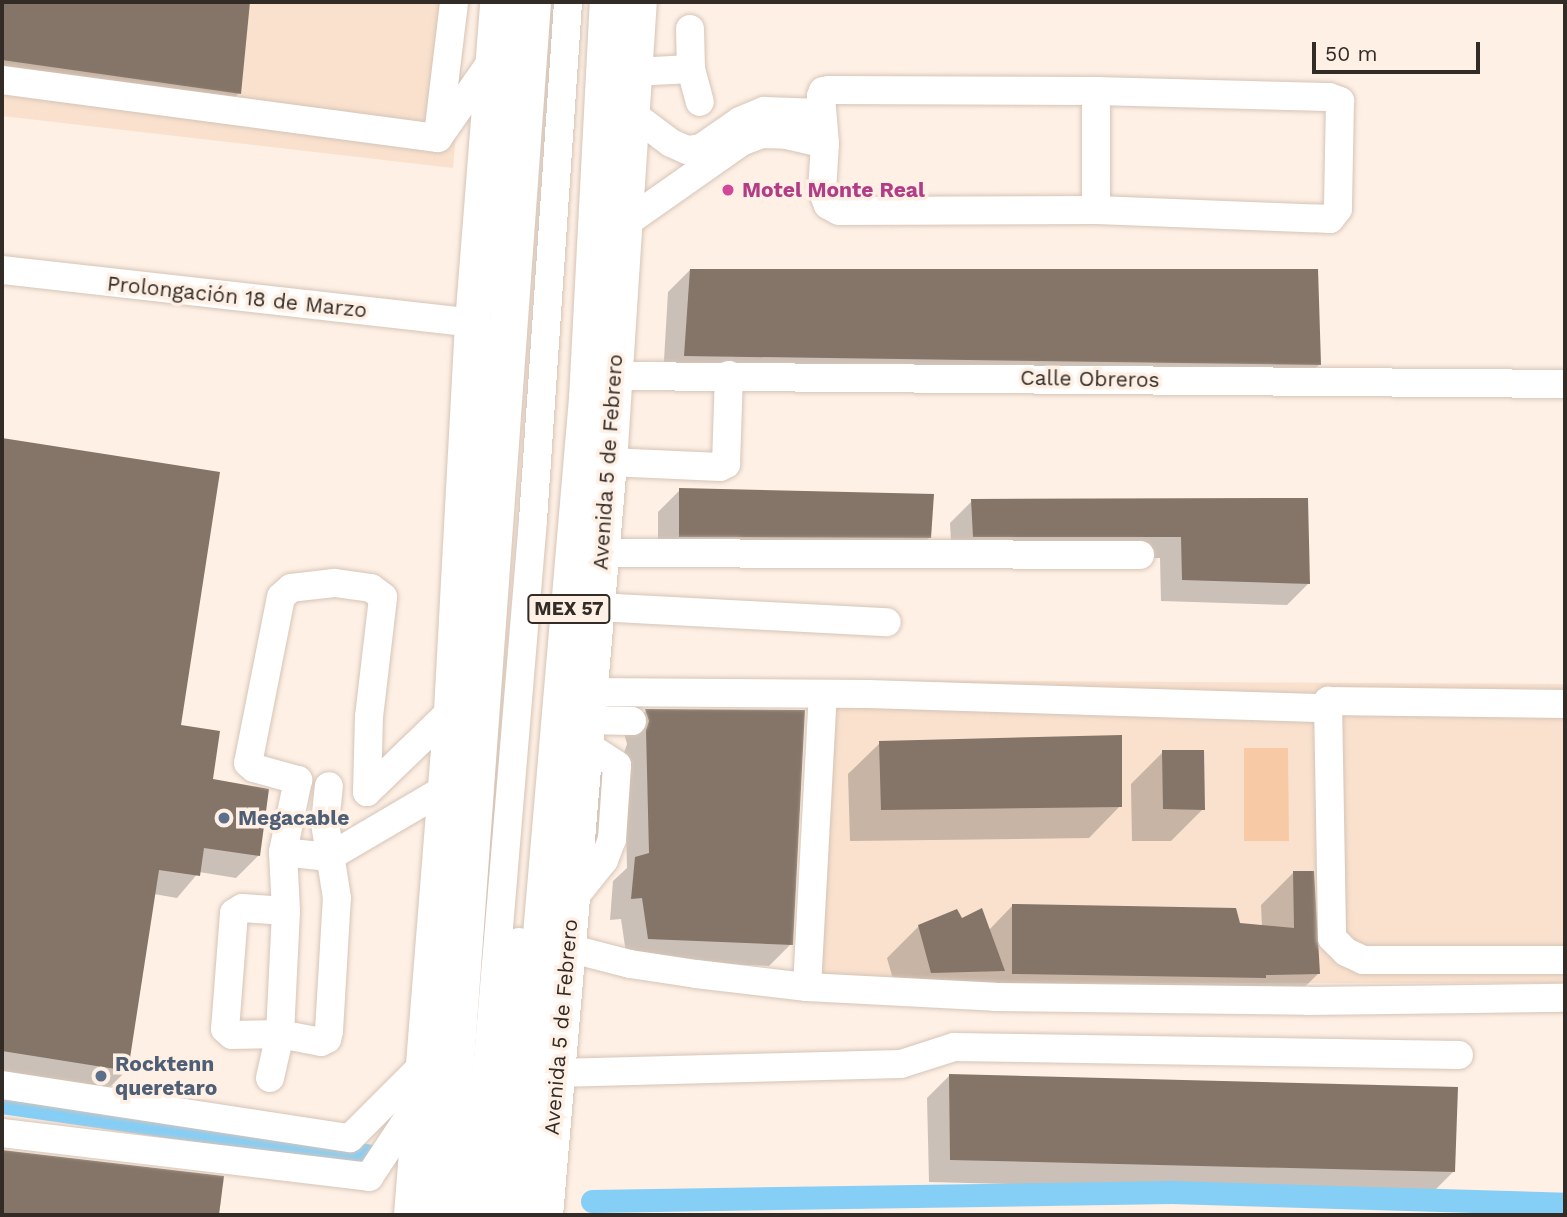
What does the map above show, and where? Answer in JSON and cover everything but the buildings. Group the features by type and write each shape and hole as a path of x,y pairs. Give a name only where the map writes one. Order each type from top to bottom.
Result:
{"highway":[{"path":"444,1215 532,2"},
{"name":"Avenida 5 de Febrero","path":"518,1215 588,399 609,2"}],"main road":[{"path":"411,1215 451,712 472,323 497,2"},
{"name":"Avenida 5 de Febrero","path":"545,1215 572,900 602,720 596,607 609,462 639,2"}],"street":[{"path":"438,138 454,2"},
{"path":"475,1215 531,548 568,2"},
{"path":"497,1215 561,379 583,2"},
{"path":"690,29 691,69 700,102"},
{"path":"438,138 491,62"},
{"path":"634,72 691,69"},
{"path":"2,80 438,138"},
{"path":"823,90 1096,91 1329,97 1340,101 1341,196 1338,209 1330,219 1096,210 839,211 823,197 823,90"},
{"path":"1096,91 1096,210"},
{"path":"631,113 671,143 687,150 701,148 740,121 764,111 822,113"},
{"path":"623,225 741,142 762,134 787,135 825,144"},
{"name":"Prolongación 18 de Marzo","path":"2,270 472,323"},
{"path":"609,462 720,467 726,464 729,375"},
{"name":"Calle Obreros","path":"615,376 1565,384"},
{"path":"601,553 1140,555"},
{"path":"334,583 370,587 383,597 369,717 367,792 298,780 254,768 248,763 281,597 291,588 334,583"},
{"path":"596,607 887,622"},
{"path":"807,987 823,694"},
{"path":"572,900 604,860 612,839 617,765 602,720 823,694 1325,708 1328,701"},
{"path":"1328,701 1565,704"},
{"path":"1328,701 1332,938 1346,952 1363,960 1565,960"},
{"path":"367,792 451,712"},
{"path":"270,1078 280,1034 286,911 283,852 298,780"},
{"path":"286,911 242,908 234,913 225,1029 232,1035 280,1034 321,1042 327,1039 329,1031 337,898 328,857 325,823 329,786"},
{"path":"283,852 328,857 444,789"},
{"path":"568,948 630,964 807,987 1022,997 1308,1001 1565,998"},
{"path":"556,1073 901,1064 954,1047 1460,1055"},
{"path":"2,1085 349,1138 423,1065"},
{"path":"2,1133 369,1177 421,1100"}],"shaded area":[{"path":"2,2 467,2 453,168 2,116"},
{"path":"823,680 1565,684 1565,983 814,983"},
{"path":"1244,748 1288,748 1289,841 1244,841"}],"waterway":[{"path":"2,1102 371,1156"},
{"path":"592,1201 1171,1192 1565,1204"}],"place":[{"name":"Motel Monte Real","path":"728,190"},
{"name":"Megacable","path":"224,818"},
{"name":"Rocktenn queretaro","path":"101,1076"}]}
